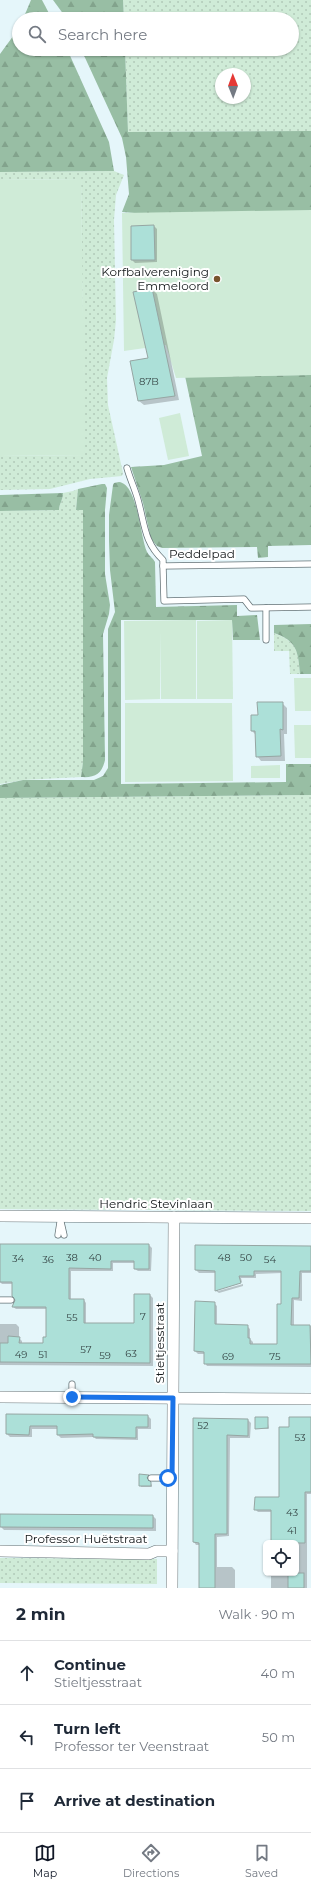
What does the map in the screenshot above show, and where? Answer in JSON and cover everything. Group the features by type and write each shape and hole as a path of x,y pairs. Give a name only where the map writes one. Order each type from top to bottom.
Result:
{"street":[{"name":"Hendric Stevinlaan","path":"0,1216 61,1219 174,1217 311,1218"},
{"name":"Stieltjesstraat","path":"172,1588 174,1217"},
{"path":"0,1397 311,1399"},
{"name":"Professor Huëtstraat","path":"0,1551 149,1554 156,1551 172,1551"}],"lane":[{"name":"Peddelpad","path":"127,468 148,539 153,549 164,560 164,566 311,564"},
{"path":"164,566 164,601 244,599 251,608 311,607"},
{"path":"266,608 266,640"},
{"path":"61,1219 61,1235"},
{"path":"0,1300 11,1300"},
{"path":"72,1384 72,1397"},
{"path":"152,1478 172,1478"}],"green space":[{"path":"31,0 42,0 48,12 26,12"},
{"path":"53,0 123,0 124,12 62,12"},
{"path":"123,0 311,0 311,131 128,132 125,56 299,56 299,12 124,12"},
{"path":"12,38 12,56 70,56 109,142 114,171 0,172 0,54"},
{"path":"84,56 125,56 128,132 311,131 311,214 172,216 122,212 129,194 126,157 122,138"},
{"path":"114,171 124,175 116,195 114,220 116,320 107,378 108,405 123,473 122,476 90,479 50,489 0,490 0,456 84,455 81,179 0,180 0,172"},
{"path":"81,179 85,455 0,456 0,180"},
{"name":"Korfbalvereniging Emmeloord","path":"311,210 311,375 176,378 166,345 124,351 122,213"},
{"path":"311,375 311,545 268,546 268,557 258,558 257,547 162,548 157,546 151,539 143,503 131,467 164,465 202,456 185,376"},
{"path":"180,413 189,456 168,460 159,418"},
{"path":"119,482 125,485 130,492 138,512 147,552 155,562 156,607 237,605 237,616 257,615 260,640 233,640 232,620 121,620 121,784 286,782 286,764 311,764 311,795 0,798 0,785 23,780 94,780 103,776 108,768 108,629 115,612 110,570 109,515 113,485 114,483"},
{"path":"105,484 107,488 105,510 105,574 110,605 103,634 105,760 100,772 94,776 81,777 83,762 83,510 76,510 78,489"},
{"path":"78,489 76,510 83,509 83,762 81,777 23,780 0,784 0,511 59,510 63,493"},
{"path":"63,493 59,510 0,511 0,495"},
{"path":"196,620 196,699 161,699 160,631 160,699 125,700 124,621"},
{"path":"232,620 233,699 197,699 197,621"},
{"path":"311,624 311,674 300,674 295,648 292,643 282,636 274,633 274,625"},
{"path":"274,633 282,636 295,648 300,674 290,674 289,651 274,651"},
{"path":"294,678 311,678 311,711 295,711"},
{"path":"125,703 232,703 233,781 125,782"},
{"path":"294,725 311,725 311,758 295,758"},
{"path":"280,765 280,778 251,778 251,766"},
{"path":"311,795 311,1211 0,1209 0,798"},
{"path":"0,1558 157,1559 157,1584 0,1583"}],"building":[{"path":"154,225 155,260 131,260 131,226"},
{"path":"152,288 175,396 138,401 130,361 148,358 133,292"},
{"path":"257,702 283,702 283,730 280,729 281,756 256,757 255,731 251,731 251,715 258,715"},
{"path":"0,1244 149,1244 149,1269 134,1269 134,1261 111,1261 111,1269 69,1268 69,1299 84,1299 84,1323 134,1323 134,1294 150,1294 150,1363 0,1362 0,1343 8,1343 8,1336 20,1337 19,1343 43,1343 43,1337 46,1337 46,1307 12,1307 15,1300 12,1296 12,1282 0,1282"},
{"path":"195,1245 311,1246 311,1271 300,1271 299,1298 292,1298 291,1325 310,1325 311,1364 204,1364 204,1352 194,1351 195,1301 215,1302 215,1324 248,1325 248,1338 250,1338 250,1344 277,1344 277,1304 281,1304 281,1271 254,1271 254,1276 239,1276 241,1283 215,1291 215,1271 195,1270"},
{"path":"6,1414 148,1415 148,1427 136,1427 136,1438 93,1437 93,1434 57,1435 57,1426 30,1426 29,1435 6,1434"},
{"path":"255,1417 268,1417 268,1428 255,1429"},
{"path":"289,1417 311,1417 311,1492 305,1492 305,1543 299,1543 299,1540 271,1540 271,1510 254,1510 255,1497 279,1497 279,1427 289,1427"},
{"path":"193,1418 248,1419 248,1436 227,1435 227,1534 215,1534 215,1588 199,1588 199,1543 193,1542"},
{"path":"139,1474 149,1475 147,1478 151,1482 151,1486 139,1486"},
{"path":"0,1514 153,1515 153,1528 0,1527"},
{"path":"299,1573 304,1573 304,1588 288,1588 288,1576 299,1576"}],"place":[{"name":"Korfbalvereniging Emmeloord","path":"217,279"}],"route":[{"path":"72,1397 173,1398 172,1478 168,1478"}]}
